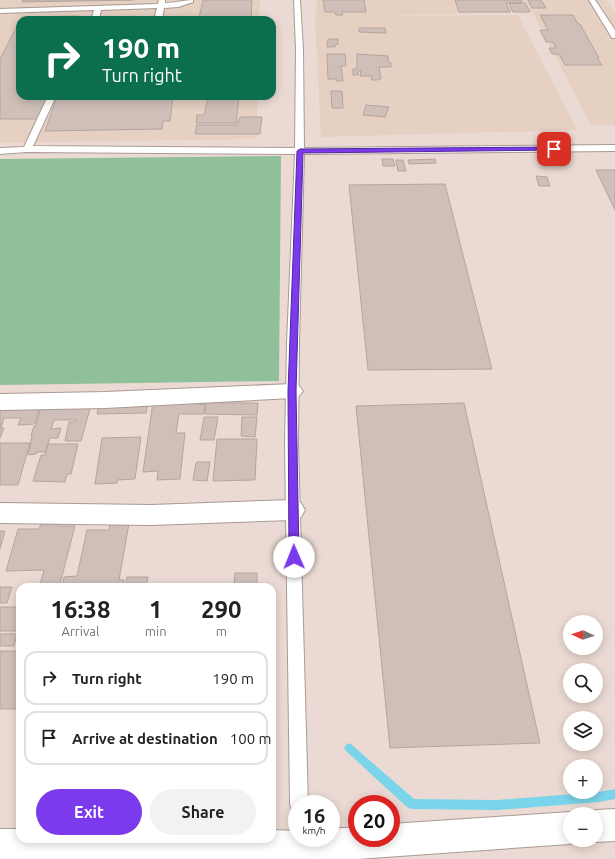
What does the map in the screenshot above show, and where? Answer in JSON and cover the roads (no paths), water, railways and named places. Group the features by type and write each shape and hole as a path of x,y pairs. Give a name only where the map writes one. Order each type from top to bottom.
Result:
{"street":[{"path":"0,402 105,400 292,391"},
{"path":"0,514 150,515 293,510"},
{"path":"603,826 615,825"},
{"path":"340,840 563,828"},
{"path":"0,845 98,851 288,842"}],"lane":[{"path":"0,11 161,3 185,4 190,2 190,0"},
{"path":"297,0 300,50 300,151 292,391 299,795"},
{"path":"592,0 615,36"},
{"path":"159,16 161,3"},
{"path":"96,16 98,7"},
{"path":"27,149 50,100"},
{"path":"0,151 27,149 300,151 615,148"}],"waterway":[{"path":"349,748 412,804 497,805 599,797 615,794"}]}
